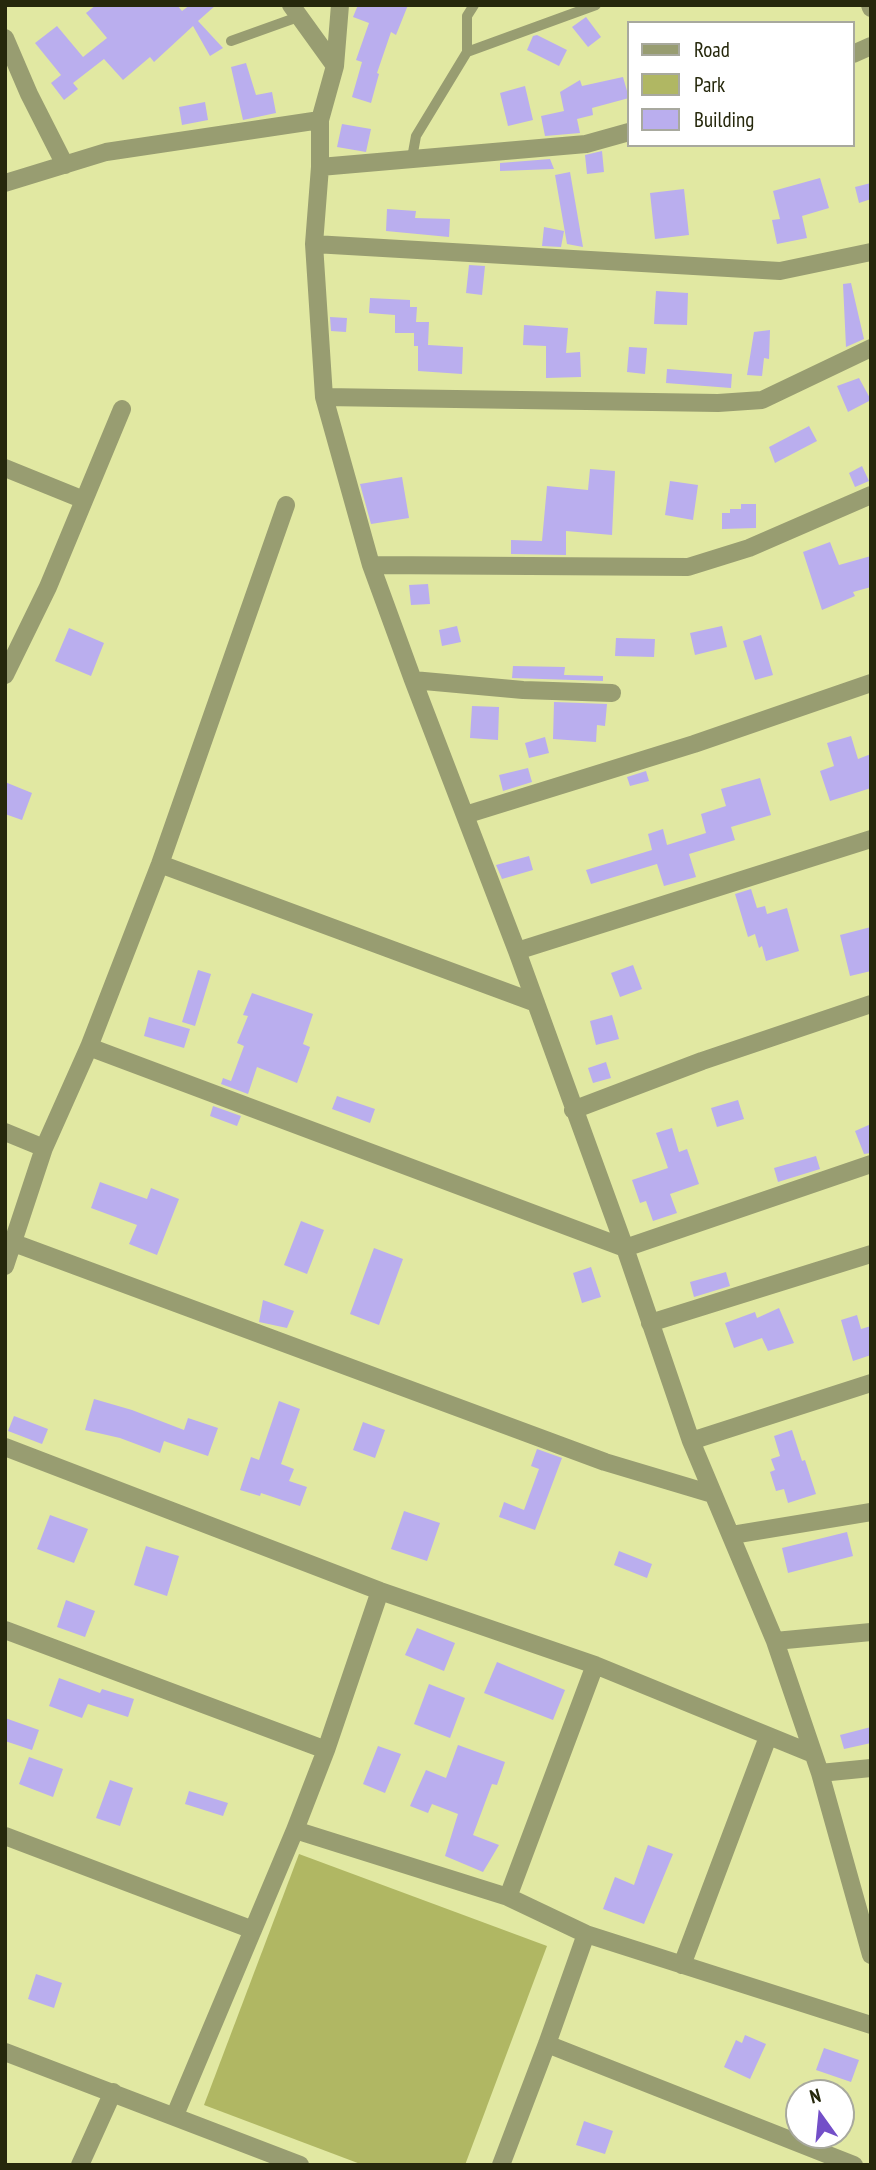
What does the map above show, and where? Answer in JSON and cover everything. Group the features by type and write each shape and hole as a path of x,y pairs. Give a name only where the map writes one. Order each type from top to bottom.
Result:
{"street":[{"path":"340,5 335,66 320,120 320,167 314,244 324,397 371,565 536,1003 625,1248 691,1441 775,1642 863,1903 871,1955"},
{"path":"295,11 335,66"},
{"path":"5,38 29,94 65,165"},
{"path":"5,183 106,152 320,120"},
{"path":"320,167 586,144 628,132"},
{"path":"314,244 780,271 871,252"},
{"path":"324,397 718,403 762,400 871,348"},
{"path":"5,675 48,587 122,410"},
{"path":"5,468 84,499"},
{"path":"371,565 688,567 749,548 871,495"},
{"path":"5,1266 44,1148 89,1047 160,864 286,505"},
{"path":"413,680 523,690 612,693"},
{"path":"466,815 694,744 871,684"},
{"path":"517,951 871,839"},
{"path":"160,864 536,1003"},
{"path":"573,1110 702,1061 871,1004"},
{"path":"89,1047 625,1248 871,1164"},
{"path":"5,1132 44,1148"},
{"path":"14,1243 605,1462 712,1494"},
{"path":"650,1323 871,1254"},
{"path":"691,1441 871,1383"},
{"path":"5,1447 380,1591 595,1665 813,1754"},
{"path":"732,1535 871,1512"},
{"path":"175,2115 295,1830 326,1750 380,1591"},
{"path":"5,1630 326,1750"},
{"path":"775,1642 871,1632"},
{"path":"508,1897 595,1665"},
{"path":"682,1965 768,1737"},
{"path":"820,1773 871,1768"},
{"path":"295,1830 508,1897 586,1934 871,2025"},
{"path":"5,1836 253,1930"},
{"path":"501,2165 586,1934"},
{"path":"547,2044 854,2165"},
{"path":"5,2052 300,2165"},
{"path":"80,2165 113,2092"}],"lane":[{"path":"412,159 416,136 467,52 467,16 474,5"},
{"path":"467,52 596,5"},
{"path":"230,41 295,11"}],"green space":[{"path":"299,1854 547,1946 465,2165 363,2165 204,2105"}],"building":[{"path":"96,5 177,5 182,11 190,5 216,5 198,21 223,48 210,56 193,26 154,62 150,57 123,80 104,59 73,83 78,89 64,100 51,83 61,75 35,43 57,26 83,57 107,38 86,13"},
{"path":"358,5 408,5 396,35 391,32 377,73 379,74 371,103 352,97 362,62 356,60 369,23 353,17"},
{"path":"586,17 601,37 588,47 572,27"},
{"path":"537,35 567,50 559,66 527,50 533,36"},
{"path":"246,63 256,95 272,92 276,113 243,120 231,67"},
{"path":"623,77 628,98 592,108 593,115 577,119 580,133 545,136 541,116 564,111 560,92 580,80 582,86"},
{"path":"525,86 533,120 508,126 500,93"},
{"path":"205,102 208,120 182,125 179,107"},
{"path":"342,124 371,129 366,152 337,147"},
{"path":"602,151 604,172 587,174 585,155"},
{"path":"550,159 554,169 500,171 500,163"},
{"path":"570,172 583,247 567,244 555,175"},
{"path":"820,178 829,208 802,216 807,238 777,244 772,220 780,219 773,191"},
{"path":"871,183 871,199 859,203 855,187"},
{"path":"684,189 689,235 655,239 650,193"},
{"path":"387,209 416,211 415,218 450,219 449,237 386,231"},
{"path":"544,227 564,231 561,247 542,246"},
{"path":"469,265 485,266 482,295 466,293"},
{"path":"851,283 864,339 846,347 843,284"},
{"path":"656,291 688,293 687,325 654,324"},
{"path":"370,298 410,300 410,307 417,307 416,322 429,322 428,345 463,347 462,374 418,371 418,346 414,346 414,333 395,333 395,315 369,313"},
{"path":"330,317 347,318 346,332 331,331"},
{"path":"524,325 568,328 566,353 580,352 581,377 546,378 546,346 523,345"},
{"path":"770,330 769,359 764,358 762,376 747,375 754,332"},
{"path":"629,347 647,348 645,374 627,372"},
{"path":"667,369 732,374 731,388 666,383"},
{"path":"859,378 871,400 848,412 837,386"},
{"path":"809,426 817,441 775,463 769,447"},
{"path":"862,466 869,481 855,487 849,473"},
{"path":"590,469 615,471 612,535 566,531 566,555 511,554 511,540 542,541 547,486 588,490"},
{"path":"402,477 409,518 371,524 360,484"},
{"path":"670,481 698,485 693,520 665,515"},
{"path":"741,504 756,504 756,528 722,529 722,513 730,513 730,509 741,509"},
{"path":"830,542 839,565 871,556 871,587 853,592 855,596 822,610 803,552"},
{"path":"428,584 430,604 411,605 409,585"},
{"path":"457,626 461,642 442,646 439,630"},
{"path":"722,626 727,647 695,655 690,633"},
{"path":"69,628 104,643 91,676 55,661"},
{"path":"761,635 773,675 755,680 743,641"},
{"path":"616,638 655,639 654,657 615,656"},
{"path":"513,666 565,667 564,675 603,676 603,681 512,678"},
{"path":"554,702 607,704 605,726 597,725 596,742 553,739"},
{"path":"472,706 499,707 498,740 470,738"},
{"path":"851,736 858,759 871,754 871,788 830,801 820,771 834,766 827,743"},
{"path":"545,737 549,753 529,758 525,743"},
{"path":"528,768 532,782 503,791 499,775"},
{"path":"646,771 649,781 630,786 627,777"},
{"path":"760,778 771,815 731,827 735,840 689,854 696,877 664,886 657,864 591,884 586,870 652,850 648,834 663,829 667,845 706,833 701,814 726,806 721,789"},
{"path":"5,782 32,793 22,820 5,814"},
{"path":"529,856 533,870 502,879 496,865"},
{"path":"751,889 757,908 765,906 767,914 787,908 799,951 766,961 755,934 748,937 735,894"},
{"path":"871,927 871,971 850,976 840,935"},
{"path":"633,965 642,989 620,997 611,973"},
{"path":"198,970 211,974 195,1026 182,1022"},
{"path":"252,993 313,1014 303,1044 310,1047 297,1083 257,1067 248,1094 221,1084 223,1078 231,1081 244,1046 237,1043 248,1016 243,1015"},
{"path":"612,1015 619,1039 596,1045 590,1021"},
{"path":"149,1017 190,1029 184,1048 144,1036"},
{"path":"606,1062 611,1078 593,1083 588,1068"},
{"path":"337,1096 375,1109 370,1123 332,1109"},
{"path":"738,1100 744,1119 717,1127 711,1108"},
{"path":"213,1106 241,1116 237,1126 210,1116"},
{"path":"871,1124 871,1153 864,1154 855,1131"},
{"path":"672,1128 679,1152 687,1149 699,1184 670,1194 677,1213 653,1221 646,1201 640,1203 632,1180 668,1168 656,1133"},
{"path":"816,1156 820,1169 778,1182 774,1168"},
{"path":"100,1182 147,1199 151,1188 179,1199 157,1255 129,1244 137,1225 91,1208"},
{"path":"301,1221 324,1230 307,1274 284,1265"},
{"path":"374,1248 403,1259 379,1325 350,1314"},
{"path":"591,1267 601,1297 582,1303 573,1273"},
{"path":"726,1272 730,1286 694,1297 690,1282"},
{"path":"263,1300 294,1311 287,1328 259,1322"},
{"path":"779,1308 794,1343 768,1351 762,1338 734,1348 725,1323 755,1312 757,1318"},
{"path":"857,1315 861,1329 871,1326 871,1355 853,1361 841,1320"},
{"path":"94,1399 184,1430 188,1418 218,1428 208,1456 164,1441 160,1453 120,1438 85,1430"},
{"path":"279,1401 300,1409 281,1464 294,1469 289,1481 307,1487 300,1506 261,1493 260,1496 240,1490 251,1457 259,1460"},
{"path":"14,1416 48,1429 42,1444 8,1431"},
{"path":"363,1422 385,1430 375,1458 353,1450"},
{"path":"792,1430 816,1494 788,1503 784,1489 776,1491 770,1472 775,1470 771,1459 780,1456 774,1436"},
{"path":"537,1449 562,1458 535,1530 499,1517 504,1502 524,1510 539,1469 531,1466"},
{"path":"404,1511 440,1523 427,1561 391,1549"},
{"path":"50,1515 88,1529 74,1563 37,1549"},
{"path":"847,1532 853,1556 788,1573 782,1548"},
{"path":"146,1546 179,1556 167,1596 134,1585"},
{"path":"619,1551 652,1564 647,1578 614,1565"},
{"path":"66,1600 95,1611 85,1637 57,1627"},
{"path":"417,1628 455,1643 444,1671 405,1655"},
{"path":"497,1662 565,1690 553,1720 484,1693"},
{"path":"59,1678 100,1693 102,1689 134,1699 128,1717 88,1704 82,1718 49,1706"},
{"path":"429,1684 465,1698 450,1738 414,1724"},
{"path":"5,1718 39,1730 32,1750 5,1741"},
{"path":"871,1727 871,1743 844,1749 840,1735"},
{"path":"458,1745 505,1762 497,1785 492,1784 473,1835 499,1845 483,1872 445,1856 458,1814 432,1804 428,1813 410,1806 426,1770 446,1778"},
{"path":"378,1746 401,1754 385,1793 363,1784"},
{"path":"29,1757 63,1769 53,1797 19,1784"},
{"path":"110,1780 133,1788 120,1826 96,1818"},
{"path":"189,1791 228,1803 223,1816 185,1804"},
{"path":"648,1845 673,1854 644,1924 603,1909 615,1877 634,1885"},
{"path":"36,1974 62,1983 54,2008 28,1999"},
{"path":"745,2035 766,2044 750,2079 724,2067 736,2040 742,2043"},
{"path":"824,2048 859,2060 852,2079 842,2079 816,2070"},
{"path":"584,2121 613,2131 605,2154 576,2145"}]}
